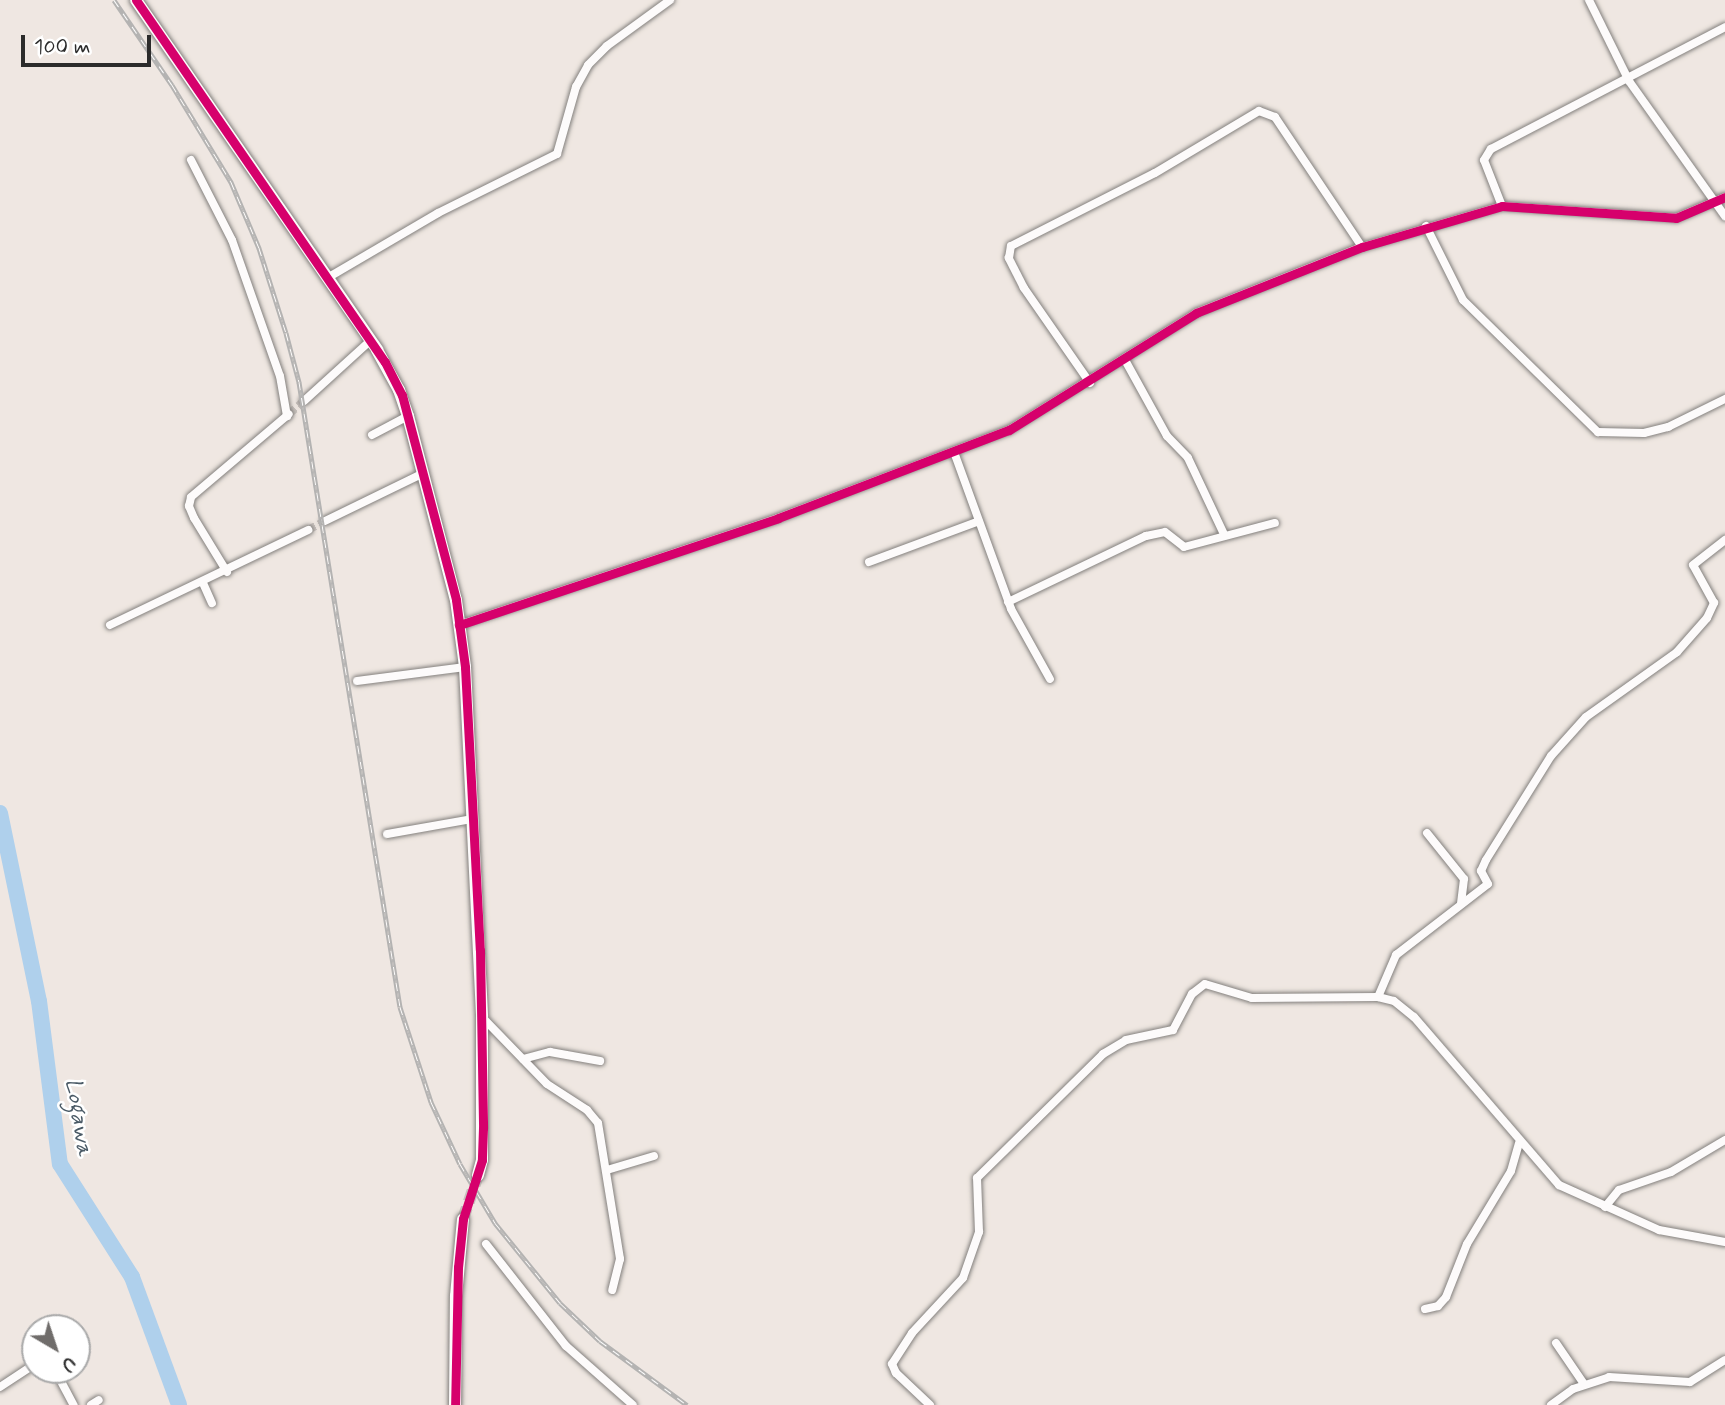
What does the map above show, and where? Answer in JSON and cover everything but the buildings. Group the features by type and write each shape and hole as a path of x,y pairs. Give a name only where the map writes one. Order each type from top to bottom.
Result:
{"street":[{"path":"136,0 329,277 399,390 408,416 459,625 465,667 482,1017 482,1160 478,1175"},
{"path":"329,277 438,213 557,153 576,87 589,65 607,46 670,0"},
{"path":"1589,0 1629,81 1725,216"},
{"path":"1502,206 1484,160 1487,152 1629,81 1725,27"},
{"path":"1090,383 1024,288 1009,258 1010,246 1155,173 1259,111 1275,117 1362,247"},
{"path":"191,160 232,240 279,376 288,415 191,497 189,506 194,518 227,572"},
{"path":"459,625 778,518 1019,425 1090,383 1196,313 1362,247 1426,226 1502,206 1676,218 1725,197"},
{"path":"1426,226 1463,300 1598,432 1644,433 1668,427 1725,399"},
{"path":"304,401 370,341"},
{"path":"1125,359 1167,436 1188,458 1224,534"},
{"path":"372,435 408,416"},
{"path":"954,452 1008,603 1050,679"},
{"path":"325,521 424,473"},
{"path":"869,562 979,521"},
{"path":"1008,603 1146,536 1165,532 1184,547 1224,534 1275,523"},
{"path":"110,625 227,572 308,530"},
{"path":"1378,997 1396,955 1488,884 1481,871 1489,854 1551,756 1586,717 1677,652 1707,618 1714,603 1693,565 1725,540"},
{"path":"203,583 212,603"},
{"path":"356,681 465,667"},
{"path":"387,834 472,820"},
{"path":"1427,833 1464,879 1461,904"},
{"path":"930,1405 896,1373 892,1364 912,1332 963,1278 979,1232 977,1178 1093,1062 1126,1040 1173,1030 1192,994 1206,984 1263,999 1378,997 1407,1010 1519,1143 1559,1185 1658,1230 1725,1242"},
{"path":"482,1017 547,1084 594,1116 607,1170 620,1259 612,1290"},
{"path":"523,1059 550,1052 600,1061"},
{"path":"1605,1207 1619,1190 1671,1172 1725,1140"},
{"path":"1425,1309 1438,1306 1446,1297 1466,1244 1511,1171 1519,1143"},
{"path":"607,1170 654,1156"},
{"path":"455,1405 456,1296 463,1219"},
{"path":"486,1244 566,1346 633,1405"},
{"path":"1556,1343 1584,1384"},
{"path":"1551,1405 1584,1384 1622,1376 1690,1382 1725,1360"},
{"path":"0,1387 21,1373"},
{"path":"63,1384 74,1405"}],"waterway":[{"name":"Logawa","path":"0,813 39,1001 60,1164 132,1277 179,1405"}],"tunnel":[{"path":"289,414 304,401"},
{"path":"308,530 325,521"},
{"path":"463,1219 478,1175"}],"railway":[{"path":"114,0 172,85 231,182 259,248 286,333 299,382 400,1007 431,1102 460,1164 495,1223 560,1303 600,1341 687,1405"}],"cycle path":[{"path":"136,0 385,362 402,395 456,600 465,667 480,950 483,1128 482,1160 463,1219 458,1267 455,1405"},
{"path":"459,625 778,518 1009,430 1196,313 1362,247 1502,206 1676,218 1725,197"}]}
